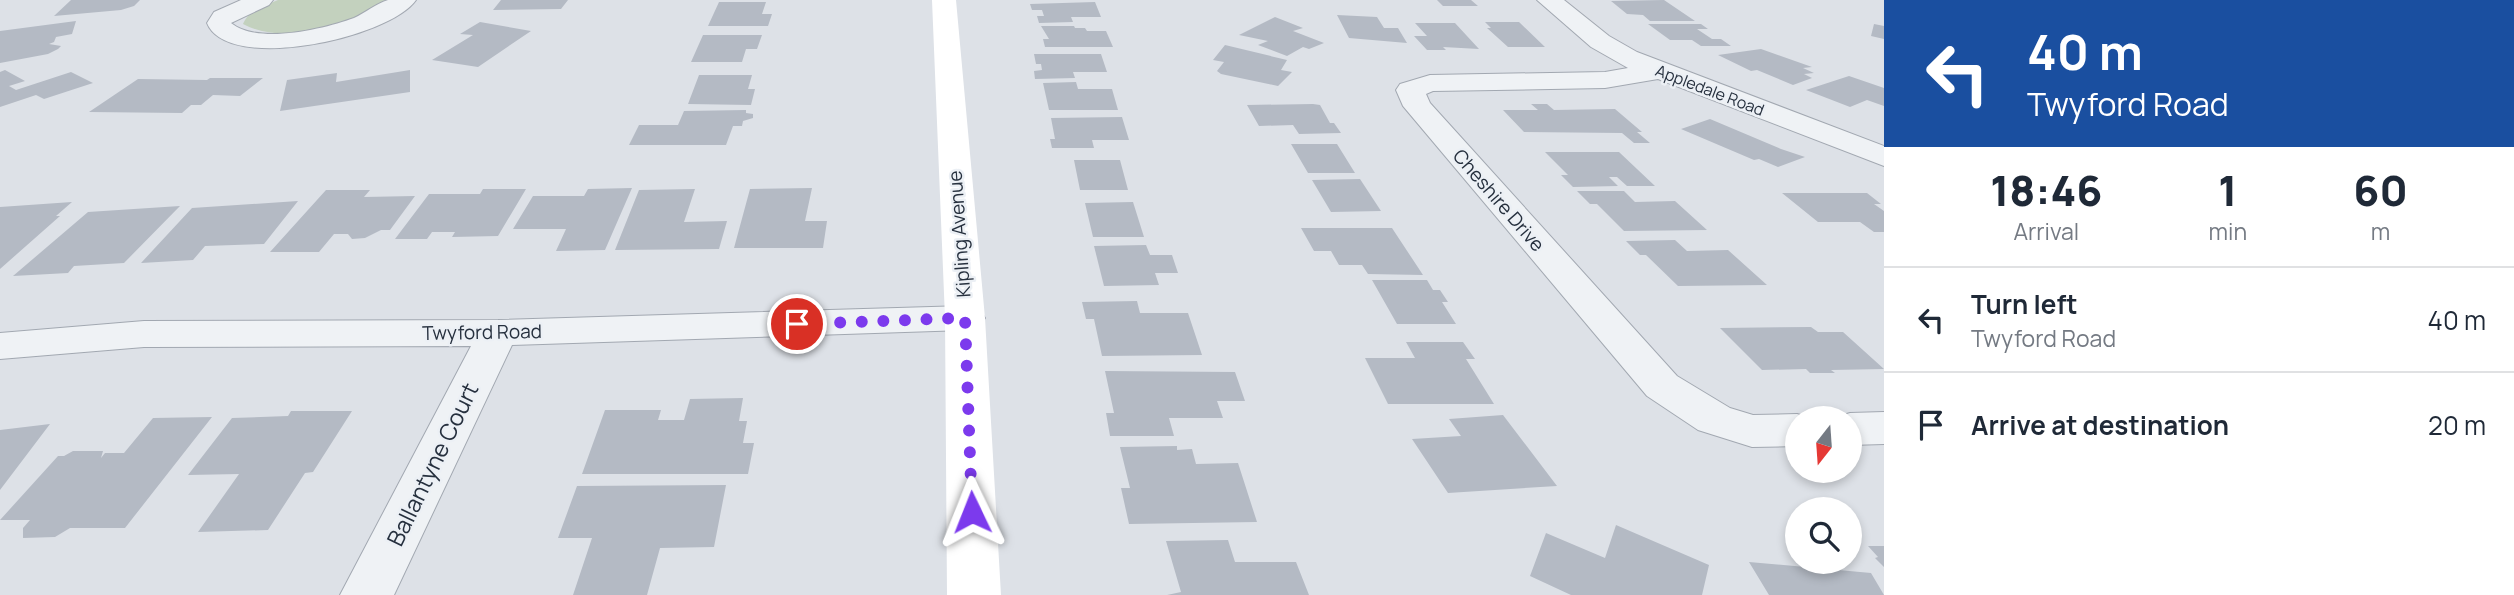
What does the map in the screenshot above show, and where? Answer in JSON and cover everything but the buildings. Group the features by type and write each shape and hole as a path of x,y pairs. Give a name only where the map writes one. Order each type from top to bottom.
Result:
{"main road":[{"name":"Kipling Avenue","path":"944,0 965,318 974,595"}],"street":[{"path":"261,0 223,17 219,23 222,30 249,38 319,36 369,22 404,0"},
{"name":"Appledale Road","path":"1549,0 1618,54 1884,157"},
{"name":"Cheshire Drive","path":"1660,70 1605,80 1430,83 1410,90 1417,106 1662,386 1714,419 1752,430 1785,430"},
{"name":"Twyford Road","path":"0,346 144,334 498,333 965,318"},
{"name":"Ballantyne Court","path":"367,595 498,333"},
{"path":"1862,429 1884,428"}],"green space":[{"path":"278,0 385,0 363,16 319,31 271,33 243,24 253,11"}],"route":[{"path":"797,324 965,318 972,512"}]}
